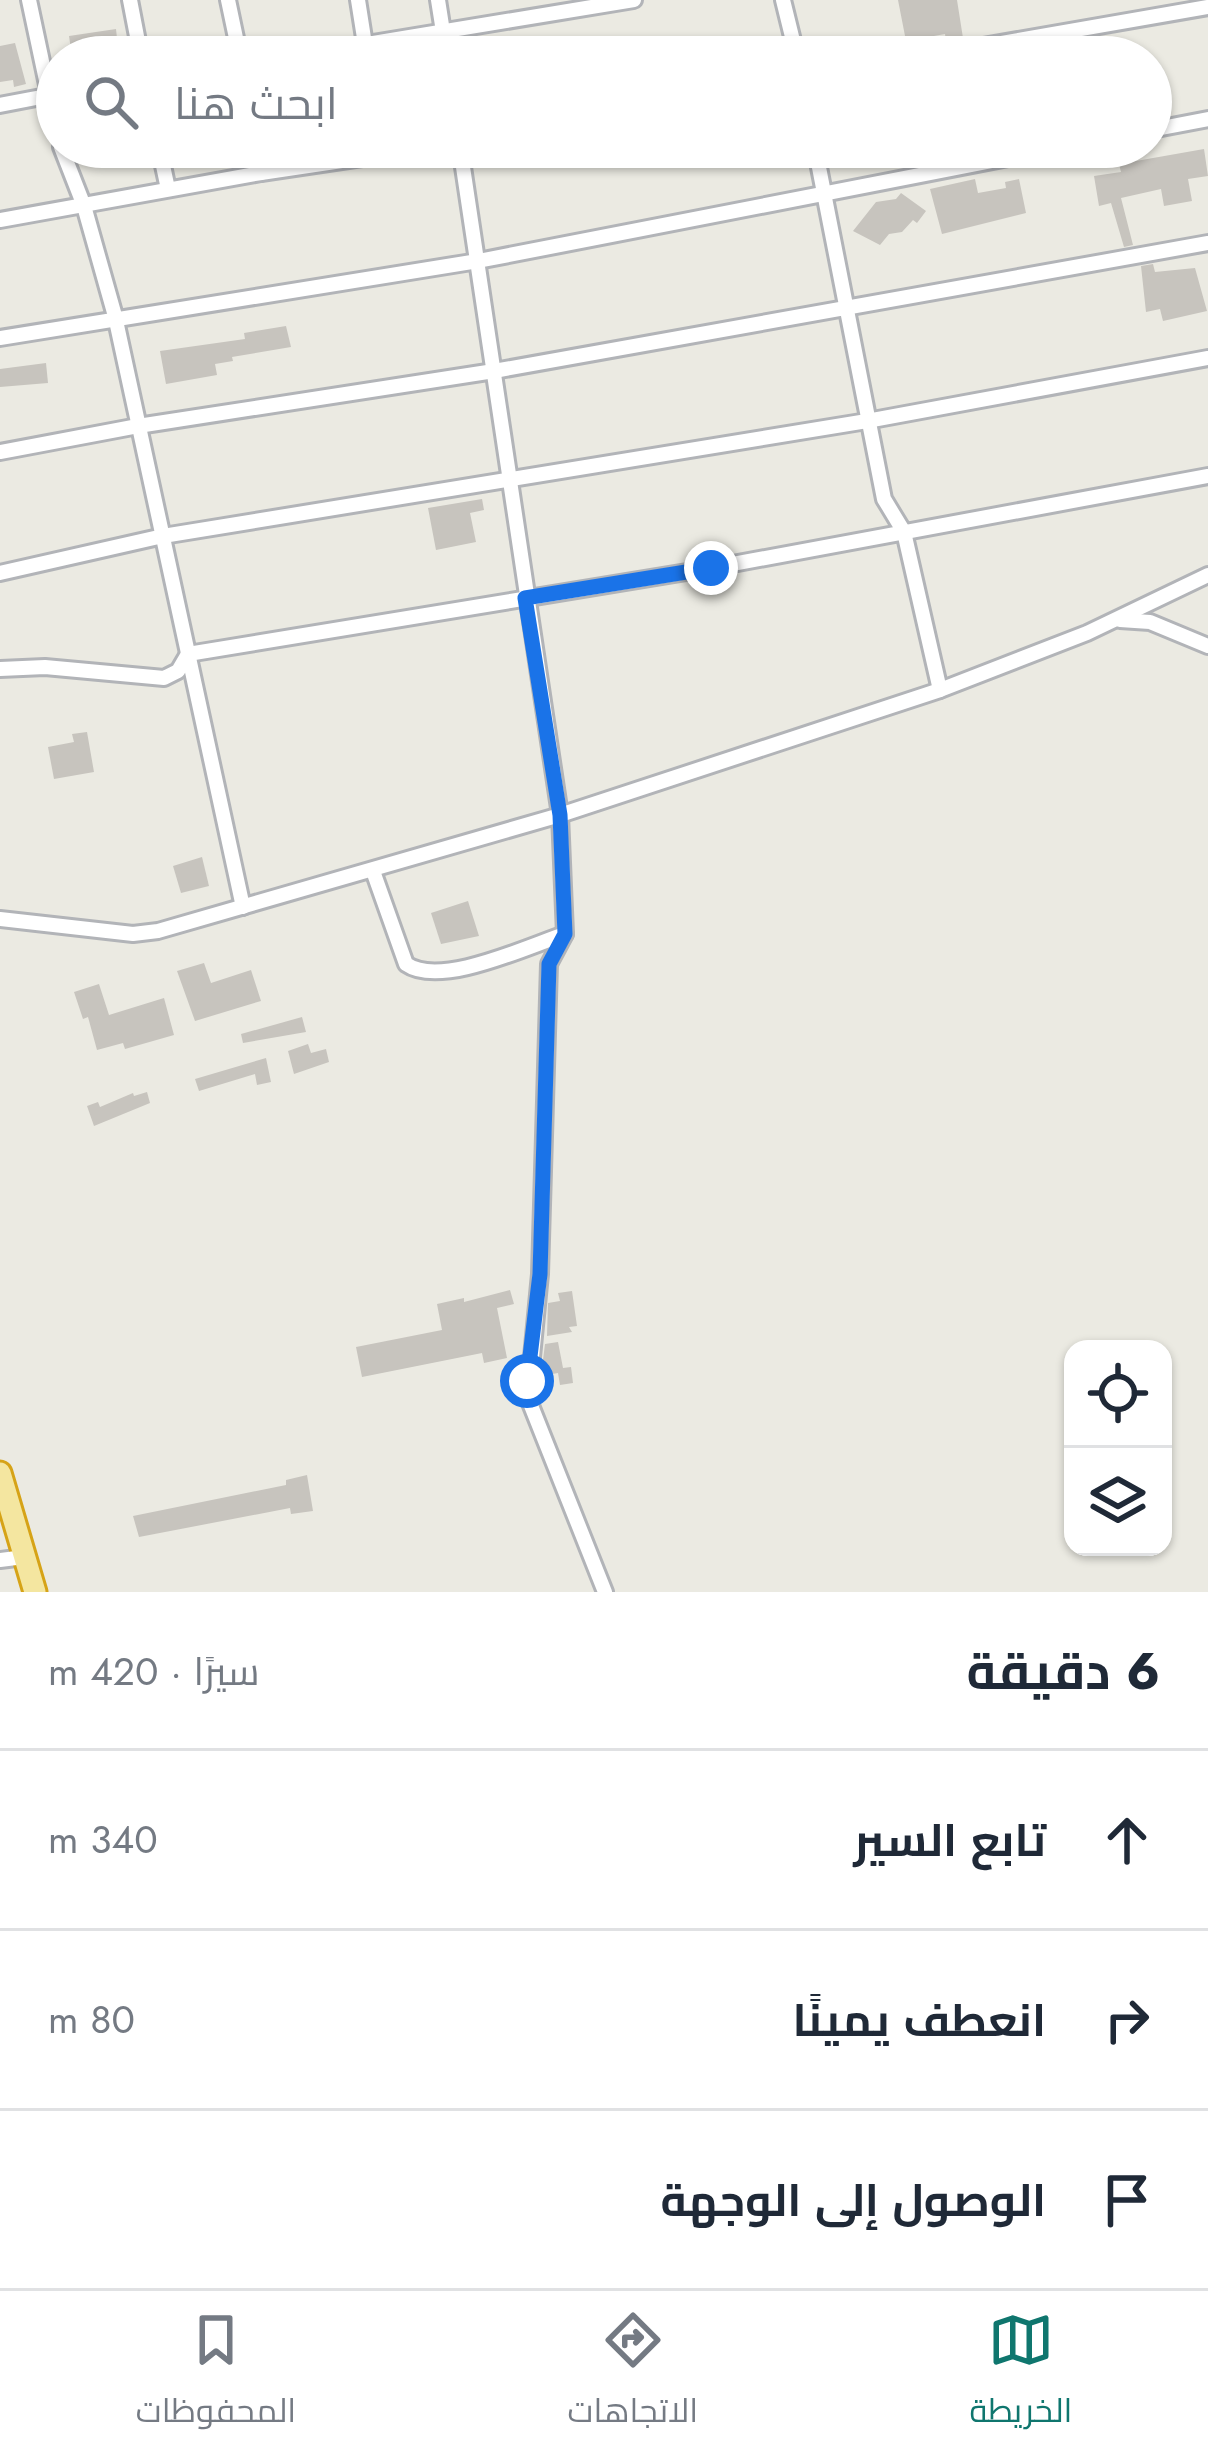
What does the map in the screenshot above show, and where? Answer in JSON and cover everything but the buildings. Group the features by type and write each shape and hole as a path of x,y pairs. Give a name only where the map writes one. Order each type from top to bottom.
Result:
{"highway":[{"path":"0,1473 34,1592"}],"street":[{"path":"29,0 38,36"},
{"path":"130,0 137,36"},
{"path":"228,0 236,36"},
{"path":"358,0 364,36"},
{"path":"439,0 444,36"},
{"path":"431,36 563,6 634,0"},
{"path":"783,0 792,36"},
{"path":"1043,36 1208,8"},
{"path":"0,105 36,98"},
{"path":"1172,126 1208,119"},
{"path":"69,168 115,316 243,907"},
{"path":"164,168 168,189"},
{"path":"260,168 261,172"},
{"path":"0,220 284,168"},
{"path":"463,168 560,815 565,934 549,964 540,1274 528,1398 604,1592"},
{"path":"819,168 884,499 904,532 940,690"},
{"path":"0,338 478,261 957,168"},
{"path":"0,452 494,371 1208,243"},
{"path":"0,573 163,536 867,421 1208,358"},
{"path":"188,654 1208,476"},
{"path":"0,919 133,934 373,871 940,690 1115,620 1208,575"},
{"path":"1115,620 1150,622 1208,646"},
{"path":"0,669 46,667 164,678 178,671 188,654"},
{"path":"373,871 406,964 416,971 448,972 565,934"},
{"path":"0,1560 24,1557"}],"route":[{"path":"527,1381 540,1274 549,964 565,934 560,815 525,598 711,568"}]}
